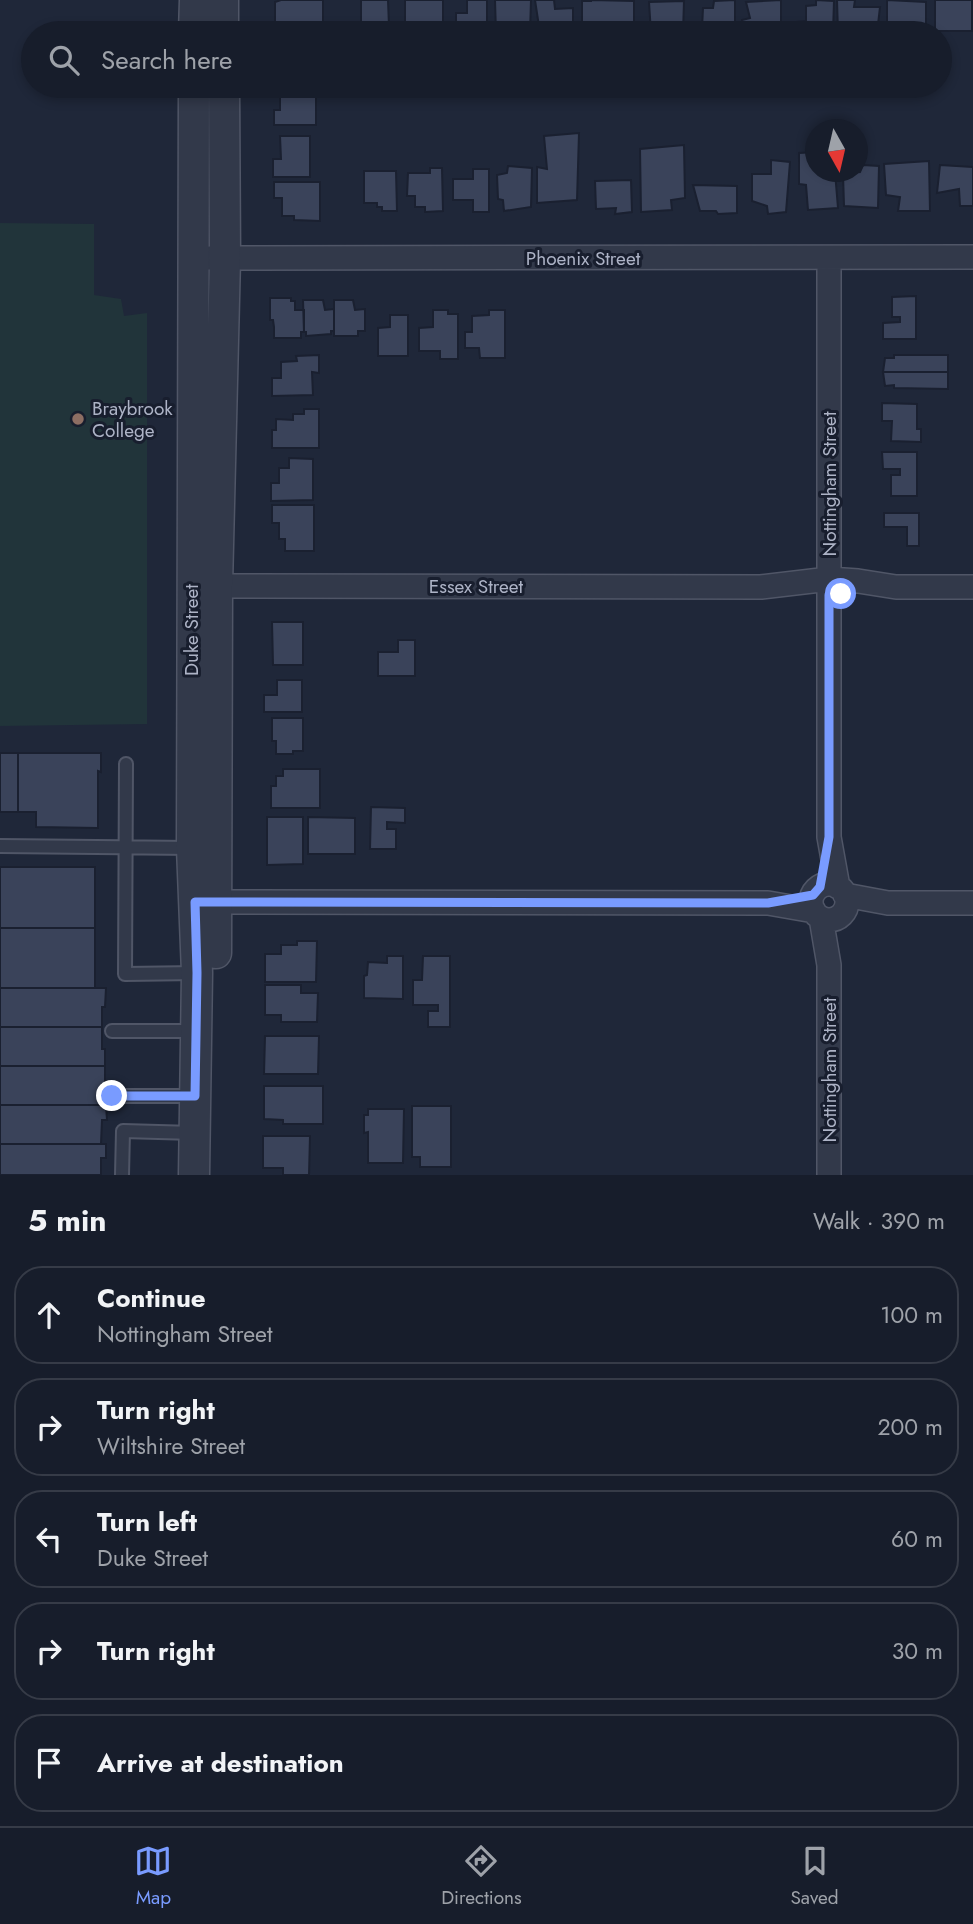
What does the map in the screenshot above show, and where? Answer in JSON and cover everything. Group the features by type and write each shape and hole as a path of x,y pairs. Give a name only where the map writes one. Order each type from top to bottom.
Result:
{"street":[{"path":"194,21 195,0"},
{"path":"223,0 223,21"},
{"name":"Duke Street","path":"194,98 193,259 204,586 206,902 214,1175"},
{"name":"Duke Street","path":"194,1175 197,973 206,902 192,848 204,586 225,258 224,98"},
{"name":"Phoenix Street","path":"193,259 973,257"},
{"name":"Nottingham Street","path":"829,258 829,1175"},
{"name":"Essex Street","path":"204,586 829,587 858,593 896,587 973,587"},
{"path":"206,902 973,903"}],"lane":[{"path":"126,764 125,974 197,973"},
{"path":"0,846 192,848"},
{"path":"111,1031 196,1031"},
{"path":"112,1096 195,1096"},
{"path":"122,1175 123,1131 194,1133"}],"shaded area":[{"name":"Braybrook College","path":"0,223 94,224 94,295 121,299 124,316 147,313 147,724 0,726"}],"building":[{"path":"323,0 323,21 275,21 275,2"},
{"path":"361,0 388,0 389,21 361,21"},
{"path":"405,0 443,0 443,21 405,21"},
{"path":"467,0 487,0 487,21 456,21 456,13 467,13"},
{"path":"495,0 531,0 530,21 496,21"},
{"path":"535,0 554,0 555,9 573,8 573,21 538,21"},
{"path":"735,0 735,21 702,21 703,8 713,8 714,1"},
{"path":"781,0 781,21 742,21 750,18 746,2"},
{"path":"816,0 834,1 833,21 806,21 806,6 816,5"},
{"path":"837,0 855,0 854,7 880,7 878,21 838,21"},
{"path":"887,0 926,2 926,21 887,21"},
{"path":"935,0 972,0 972,31 952,31 952,21 935,21"},
{"path":"582,1 634,1 634,21 582,21"},
{"path":"684,1 683,21 650,21 649,2"},
{"path":"280,98 316,98 316,125 274,125 274,110 280,110"},
{"path":"579,133 577,200 537,203 537,167 547,169 544,136"},
{"path":"280,136 310,136 310,177 273,177 273,159 281,159"},
{"path":"684,145 685,198 671,200 672,210 641,212 640,149"},
{"path":"799,153 805,153 805,182 836,182 838,208 808,210 806,185 799,184"},
{"path":"771,160 790,162 786,212 768,214 767,206 752,201 752,174 771,174"},
{"path":"929,161 930,211 898,211 900,197 886,195 884,164"},
{"path":"868,165 879,166 878,208 844,206 843,182 868,182"},
{"path":"940,165 973,167 973,206 960,206 959,189 937,193"},
{"path":"508,166 532,168 531,207 504,211 503,200 498,199 497,175 507,173"},
{"path":"430,168 442,168 443,211 425,212 425,207 415,207 415,196 407,196 408,173 430,173"},
{"path":"473,169 489,169 489,212 473,212 473,200 453,200 453,179 473,179"},
{"path":"364,171 396,171 397,211 382,211 382,207 377,207 377,203 364,203"},
{"path":"631,180 632,212 615,214 616,208 596,209 595,181"},
{"path":"274,182 320,182 320,221 294,220 294,216 282,216 282,198 274,198"},
{"path":"693,185 737,186 737,213 700,211"},
{"path":"916,296 916,339 883,339 883,323 900,322 900,317 892,317 892,297"},
{"path":"270,298 291,298 291,301 295,301 295,310 304,310 304,332 301,332 301,338 274,338 273,320 270,320"},
{"path":"303,300 323,300 325,310 334,309 334,331 331,331 331,334 306,336"},
{"path":"334,300 353,300 355,310 365,309 365,331 358,331 358,336 334,336"},
{"path":"433,310 448,310 448,314 458,314 458,359 440,359 440,351 419,351 419,328 433,327"},
{"path":"489,310 505,310 505,358 480,358 479,348 465,348 465,332 472,332 472,316 489,315"},
{"path":"390,315 408,315 408,356 378,356 378,328 390,327"},
{"path":"319,355 319,373 312,372 313,395 272,396 272,378 281,378 281,362 297,361 296,356"},
{"path":"894,355 948,355 948,372 883,372 885,358 894,358"},
{"path":"883,372 948,372 948,389 885,386"},
{"path":"882,403 917,404 917,429 921,429 921,442 891,441 892,421 882,421"},
{"path":"304,409 319,409 319,448 272,448 272,430 276,430 276,419 293,420 293,414 304,414"},
{"path":"882,452 917,452 917,496 891,496 891,475 900,475 900,469 883,469"},
{"path":"289,458 313,459 313,500 271,501 271,483 279,483 279,468 289,468"},
{"path":"272,505 314,505 314,551 285,551 285,539 279,539 279,523 272,523"},
{"path":"884,513 919,513 919,546 907,546 907,527 884,527"},
{"path":"272,622 303,622 303,665 273,665"},
{"path":"398,640 415,640 415,676 378,676 378,652 398,652"},
{"path":"277,680 302,680 302,712 264,712 264,695 277,695"},
{"path":"272,718 303,718 303,751 276,754 276,741 272,741"},
{"path":"0,753 18,753 18,812 0,812"},
{"path":"18,753 101,753 101,772 98,771 98,828 36,827 36,812 18,812"},
{"path":"283,769 320,769 320,808 271,808 271,786 276,786 276,776 283,776"},
{"path":"371,807 405,808 405,823 387,822 387,829 396,829 396,849 370,849"},
{"path":"267,817 303,817 303,864 267,865"},
{"path":"308,817 355,818 355,854 308,854"},
{"path":"0,867 95,867 95,928 0,928"},
{"path":"0,928 95,928 95,988 0,988"},
{"path":"297,941 317,941 316,982 265,982 265,954 281,954 281,945 297,945"},
{"path":"387,956 403,956 403,999 364,998 364,976 367,975 368,962 387,963"},
{"path":"423,956 450,956 450,1027 428,1027 428,1011 438,1011 438,1005 413,1005 413,980 422,980"},
{"path":"265,985 301,985 301,993 318,993 317,1022 281,1022 281,1015 265,1015"},
{"path":"0,988 106,988 102,1027 0,1027"},
{"path":"0,1027 102,1027 105,1066 0,1066"},
{"path":"265,1036 319,1036 318,1074 264,1074"},
{"path":"0,1066 105,1066 101,1105 0,1105"},
{"path":"264,1086 323,1086 323,1124 283,1124 283,1120 264,1119"},
{"path":"0,1105 106,1105 107,1120 102,1120 101,1144 0,1144"},
{"path":"412,1106 451,1106 451,1167 420,1167 420,1157 412,1157"},
{"path":"368,1109 404,1109 403,1163 368,1163 368,1132 364,1133 364,1115 368,1115"},
{"path":"263,1136 310,1136 309,1175 283,1175 283,1168 263,1168"},
{"path":"0,1144 106,1144 106,1158 101,1158 101,1175 0,1175"}],"place":[{"name":"Braybrook College","path":"78,419"}],"route":[{"path":"112,1096 195,1096 195,902 768,903 813,895 820,887 829,837 829,595 841,594"}]}
